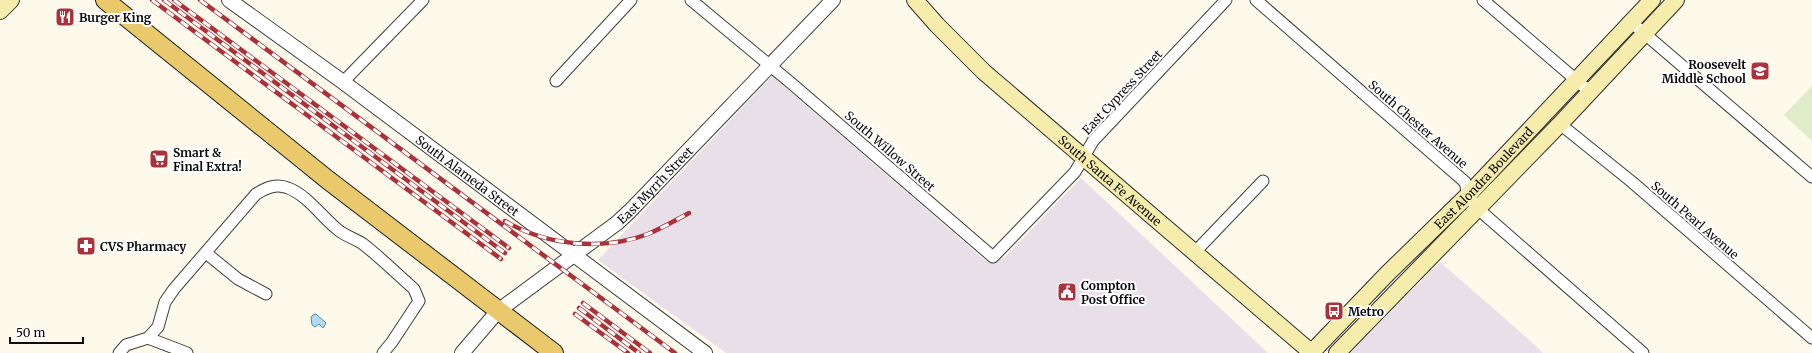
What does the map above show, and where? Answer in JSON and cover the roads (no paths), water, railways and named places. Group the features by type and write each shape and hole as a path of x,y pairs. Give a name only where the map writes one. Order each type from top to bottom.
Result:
{"main road":[{"path":"0,11 11,0"},
{"path":"105,0 328,180 554,353"},
{"name":"South Santa Fe Avenue","path":"915,0 937,25 984,72 1312,353"},
{"name":"East Alondra Boulevard","path":"1337,353 1473,202 1576,81 1652,0"},
{"name":"East Alondra Boulevard","path":"1312,353 1387,274 1473,202 1560,124 1589,91 1676,0"}],"street":[{"name":"South Alameda Street","path":"229,0 343,82 705,353"},
{"path":"343,82 423,0"},
{"path":"556,81 631,0"},
{"name":"South Willow Street","path":"691,0 993,257"},
{"name":"East Myrrh Street","path":"462,353 498,311 630,211 833,0"},
{"name":"East Cypress Street","path":"993,257 1075,172 1093,141 1226,0"},
{"name":"South Chester Avenue","path":"1256,0 1465,182 1473,202 1644,353"},
{"path":"1483,0 1589,91"},
{"path":"1631,22 1812,177"},
{"name":"South Pearl Avenue","path":"1560,124 1632,182 1812,338"},
{"path":"1194,252 1263,181"},
{"path":"119,353 126,345 148,338 158,327 165,302 256,194 266,188 277,186 288,188 308,202 338,230 362,243 378,255 414,289 418,295 419,301 383,353"},
{"path":"206,253 238,279 266,294"},
{"path":"148,338 187,353"}],"water":[{"path":"316,314 326,323 323,328 319,324 315,327 312,325 311,317"}],"railway":[{"path":"152,0 501,259"},
{"path":"164,0 505,253"},
{"path":"174,0 509,248"},
{"path":"200,0 675,353"},
{"path":"505,221 539,236 557,241 594,244 613,243 648,234 689,213"},
{"path":"583,303 650,353"},
{"path":"579,308 639,353"},
{"path":"575,314 628,353"}],"place":[{"name":"Burger King","path":"65,17"},
{"name":"Roosevelt Middle School","path":"1760,71"},
{"name":"Smart & Final Extra!","path":"159,159"},
{"name":"CVS Pharmacy","path":"86,246"},
{"name":"Compton Post Office","path":"1067,292"},
{"name":"Metro","path":"1334,311"}]}
